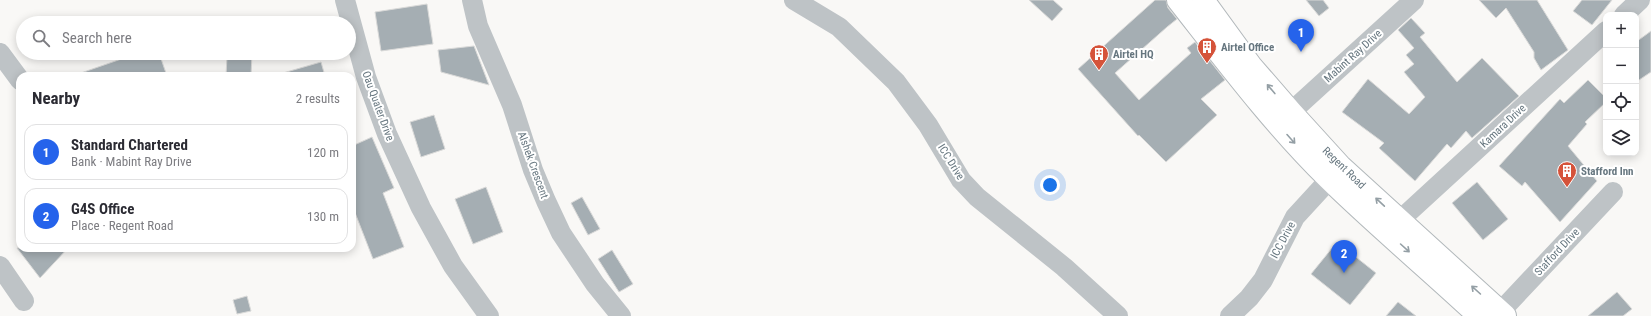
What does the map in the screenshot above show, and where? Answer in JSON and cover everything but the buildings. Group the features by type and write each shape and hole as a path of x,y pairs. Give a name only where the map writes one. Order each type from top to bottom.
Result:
{"main road":[{"name":"Regent Road","path":"1178,0 1291,112 1335,173 1470,313"},
{"name":"Regent Road","path":"1203,0 1233,56 1278,124 1335,173 1400,220 1503,314"}],"street":[{"name":"Oau Quater Drive","path":"345,0 349,16"},
{"name":"Alshek Crescent","path":"472,0 478,26 512,105 533,170 561,233 595,284 621,316"},
{"name":"ICC Drive","path":"794,0 839,27 896,82 928,125 961,180 977,197 1064,266 1118,316"},
{"name":"Mabint Ray Drive","path":"1291,112 1414,0"},
{"path":"1627,12 1640,0"},
{"name":"Kamara Drive","path":"1400,220 1603,34"},
{"name":"Oau Quater Drive","path":"356,40 366,77 387,134 421,208 454,266 489,316"},
{"path":"0,53 16,75"},
{"name":"ICC Drive","path":"1230,316 1249,298 1263,280 1295,217 1335,173"},
{"name":"Stafford Drive","path":"1503,314 1613,192"},
{"path":"0,266 24,301"}],"place":[{"name":"Standard Chartered","path":"1301,52"},
{"name":"Airtel Office","path":"1207,64"},
{"name":"Airtel HQ","path":"1099,71"},
{"name":"Stafford Inn","path":"1567,188"},
{"name":"G4S Office","path":"1344,273"}]}
